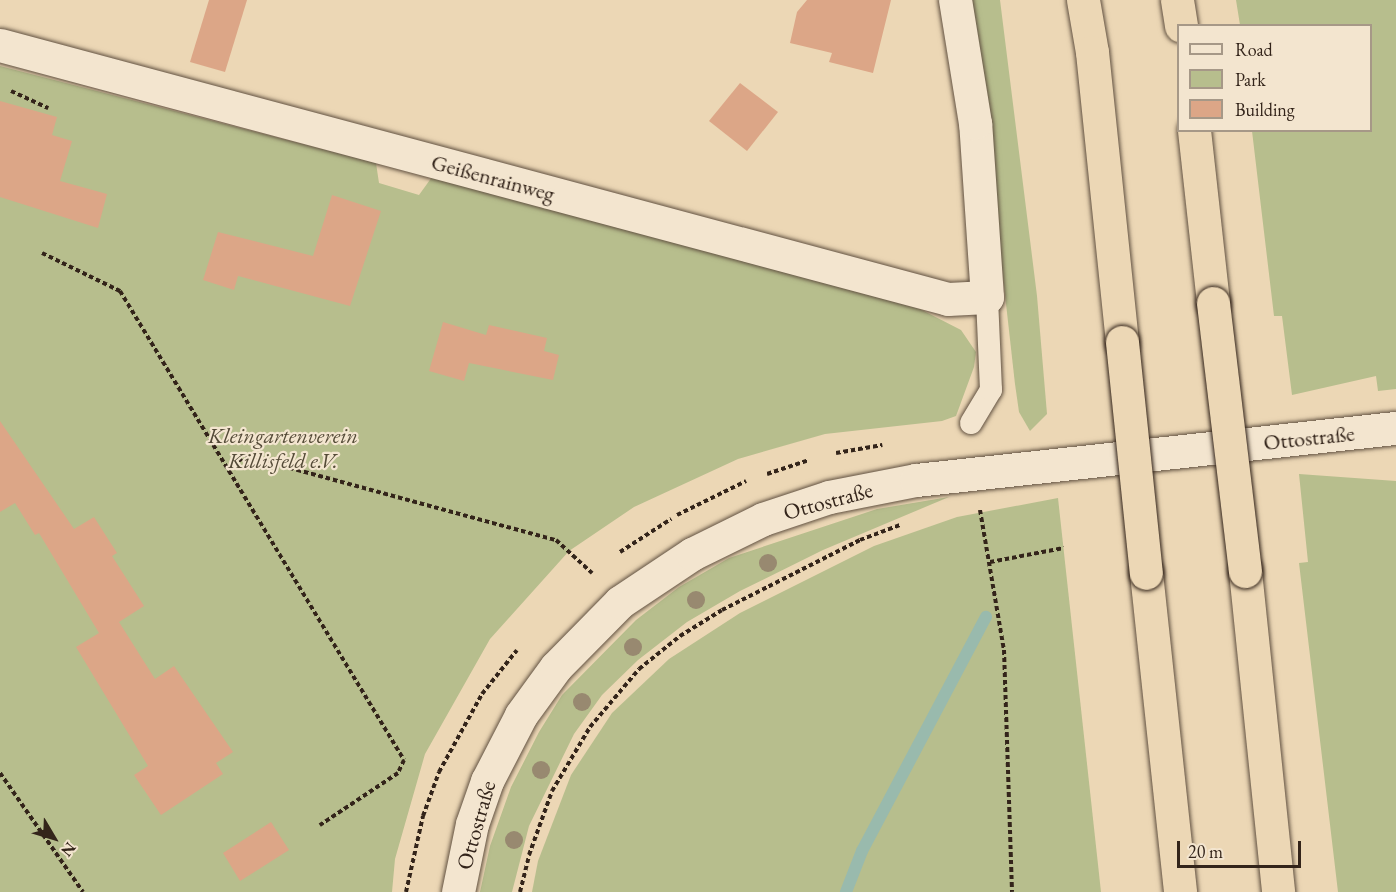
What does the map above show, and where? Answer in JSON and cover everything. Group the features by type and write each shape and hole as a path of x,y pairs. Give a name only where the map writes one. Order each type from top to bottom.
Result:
{"highway":[{"path":"1083,0 1092,51 1180,892"},
{"path":"1177,0 1181,24"},
{"path":"1194,132 1245,571 1278,892"}],"street":[{"path":"955,0 975,123 987,297"},
{"name":"Geißenrainweg","path":"0,45 948,300 987,297"},
{"name":"Ottostraße","path":"458,892 472,824 487,781 521,715 556,667 620,602 692,554 763,519 829,497 916,480 1396,428"}],"lane":[{"path":"971,423 991,390 987,297"}],"path":[{"path":"0,85 48,108"},
{"path":"42,253 120,291 404,760 398,773 320,825"},
{"path":"226,469 246,456 556,540 592,573"},
{"path":"977,501 990,562 1004,650 1012,892"},
{"path":"520,892 529,855 552,791 590,727 639,669 680,636 722,610 860,540 909,522"},
{"path":"990,562 1064,548"},
{"path":"0,772 82,892"}],"green space":[{"path":"972,0 1000,0 1037,296 1047,414 1030,431 1019,412 1015,384"},
{"path":"1236,0 1396,0 1396,389 1378,391 1376,376 1292,395 1282,316 1274,316 1252,132 1372,132 1372,24 1240,24"},
{"name":"Kleingartenverein Killisfeld e.V.","path":"0,66 376,163 379,183 419,195 432,177 920,309 961,330 976,352 974,367 956,416 942,421 825,434 738,459 634,507 569,551 490,639 425,754 395,859 392,892 0,892"},
{"path":"1299,474 1396,481 1396,892 1338,892 1299,563 1308,562"},
{"path":"949,497 823,550 740,591 687,622 638,660 602,695 574,734 529,826 512,892 480,892 490,846 511,787 539,732 562,695 636,620 679,587 729,558 877,509"},
{"path":"1058,498 1101,892 532,892 538,861 571,775 612,713 669,659 740,613 874,546 957,517"}],"building":[{"path":"209,0 247,0 225,72 190,62"},
{"path":"807,0 891,0 873,73 829,62 832,53 790,43 797,12"},
{"path":"740,83 778,112 747,151 709,121"},
{"path":"0,101 57,117 52,135 72,141 60,181 107,194 98,228 0,197"},
{"path":"332,195 381,211 350,306 238,276 234,290 203,280 218,232 313,256"},
{"path":"443,322 486,335 489,325 547,338 544,351 559,355 553,380 469,363 464,381 429,371"},
{"path":"0,421 74,529 94,517 117,553 112,556 144,606 119,622 155,679 174,666 233,752 216,763 223,774 161,815 134,775 148,766 76,647 99,633 39,533 35,535 15,503 0,512"},
{"path":"271,822 289,850 240,881 223,853"}],"waterway":[{"path":"846,892 862,851 986,617"}]}
